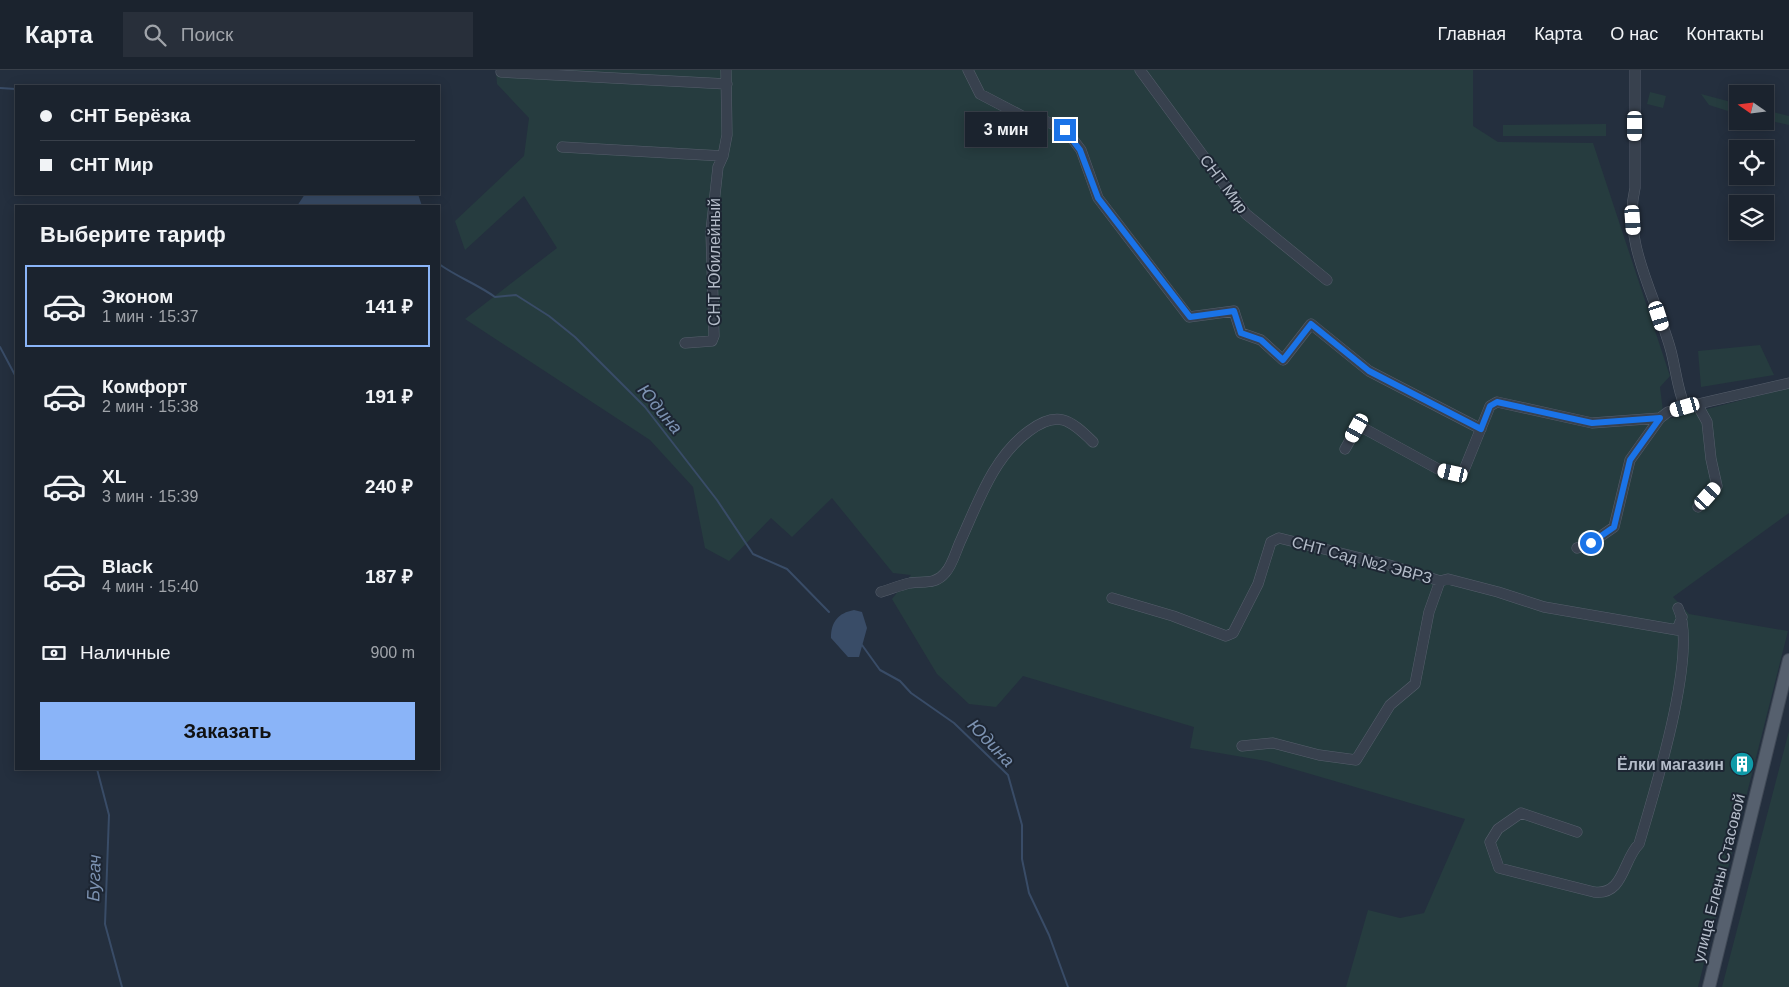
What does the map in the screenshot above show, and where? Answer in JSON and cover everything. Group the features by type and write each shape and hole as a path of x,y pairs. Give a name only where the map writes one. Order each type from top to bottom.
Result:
{"main road":[{"name":"улица Елены Стасовой","path":"1709,987 1789,660"}],"street":[{"name":"СНТ Юбилейный","path":"685,343 712,341 714,336 711,231 718,167 723,156 727,135 726,70"},
{"path":"968,70 980,94 1024,117 1040,119 1065,130 1080,150 1098,198 1190,317 1234,311 1241,333 1261,340 1283,360 1311,324 1369,371 1481,429"},
{"name":"СНТ Мир","path":"1140,70 1246,214 1327,280"},
{"path":"1636,70 1635,188 1632,202 1634,237 1672,352 1678,391 1685,407"},
{"path":"501,72 727,84"},
{"path":"562,147 723,156"},
{"path":"1577,548 1591,543 1614,527 1630,460 1660,418 1668,412 1685,407 1789,383"},
{"path":"1346,449 1357,428 1365,429 1438,470 1453,473 1464,470 1490,406 1497,402 1592,423 1660,418"},
{"path":"1697,404 1707,422 1711,459 1717,486 1698,507"},
{"path":"881,592 910,583 931,583 946,573 987,481 1013,443 1030,430 1046,419 1065,420 1075,424 1093,442"},
{"name":"СНТ Сад №2 ЭВРЗ","path":"1112,598 1173,616 1226,636 1233,634 1258,584 1271,542 1279,538 1389,565 1440,581 1448,579 1473,585 1544,607 1677,630 1680,613 1683,640 1680,677 1662,764 1639,844 1633,850 1625,872 1615,886 1600,893 1499,868 1490,842 1498,830 1521,813 1577,832"},
{"name":"СНТ Сад №2 ЭВРЗ","path":"1242,746 1273,743 1319,755 1356,760 1390,705 1415,684 1429,612 1440,581"}],"green space":[{"path":"496,70 1473,70 1473,126 1498,142 1593,143 1670,376 1660,387 1663,411 1668,419 1789,388 1789,513 1673,597 1689,614 1788,631 1698,987 1346,987 1368,910 1400,918 1424,913 1465,819 1266,761 1190,748 1194,727 1023,676 996,707 969,704 937,674 892,599 911,575 893,573 832,498 792,537 771,518 729,561 705,548 693,487 650,440 465,319 557,248 524,196 465,250 455,221 524,156 529,118 497,84"},
{"path":"1650,92 1666,96 1663,108 1647,104"},
{"path":"1701,94 1729,101 1728,111 1709,105"},
{"path":"1774,112 1789,116 1789,125 1774,122"},
{"path":"1606,124 1606,136 1503,136 1503,125"},
{"path":"1760,345 1774,375 1701,387 1698,351"},
{"path":"1789,731 1789,987 1722,987"}],"water":[{"path":"304,195 418,195 422,205 298,205"},
{"path":"848,611 862,612 867,628 859,657 848,657 831,638 831,632 836,619"}],"waterway":[{"name":"Юдина","path":"0,88 15,89"},
{"name":"Юдина","path":"440,265 495,297 516,295 549,316 575,337 645,407 717,500 753,554 787,569 829,612"},
{"name":"Бугач","path":"0,347 15,375"},
{"name":"Юдина","path":"862,645 880,670 900,681 911,693 954,723 1008,775 1022,825 1022,859 1029,893 1049,935 1068,987"},
{"name":"Бугач","path":"97,770 109,815 105,924 122,987"}],"place":[{"name":"Ёлки магазин","path":"1742,764"}],"route":[{"path":"1065,130 1080,150 1098,198 1190,317 1234,311 1241,333 1261,340 1283,360 1311,324 1369,371 1481,429 1490,406 1497,402 1592,423 1660,418 1630,460 1614,527 1591,543"}]}
